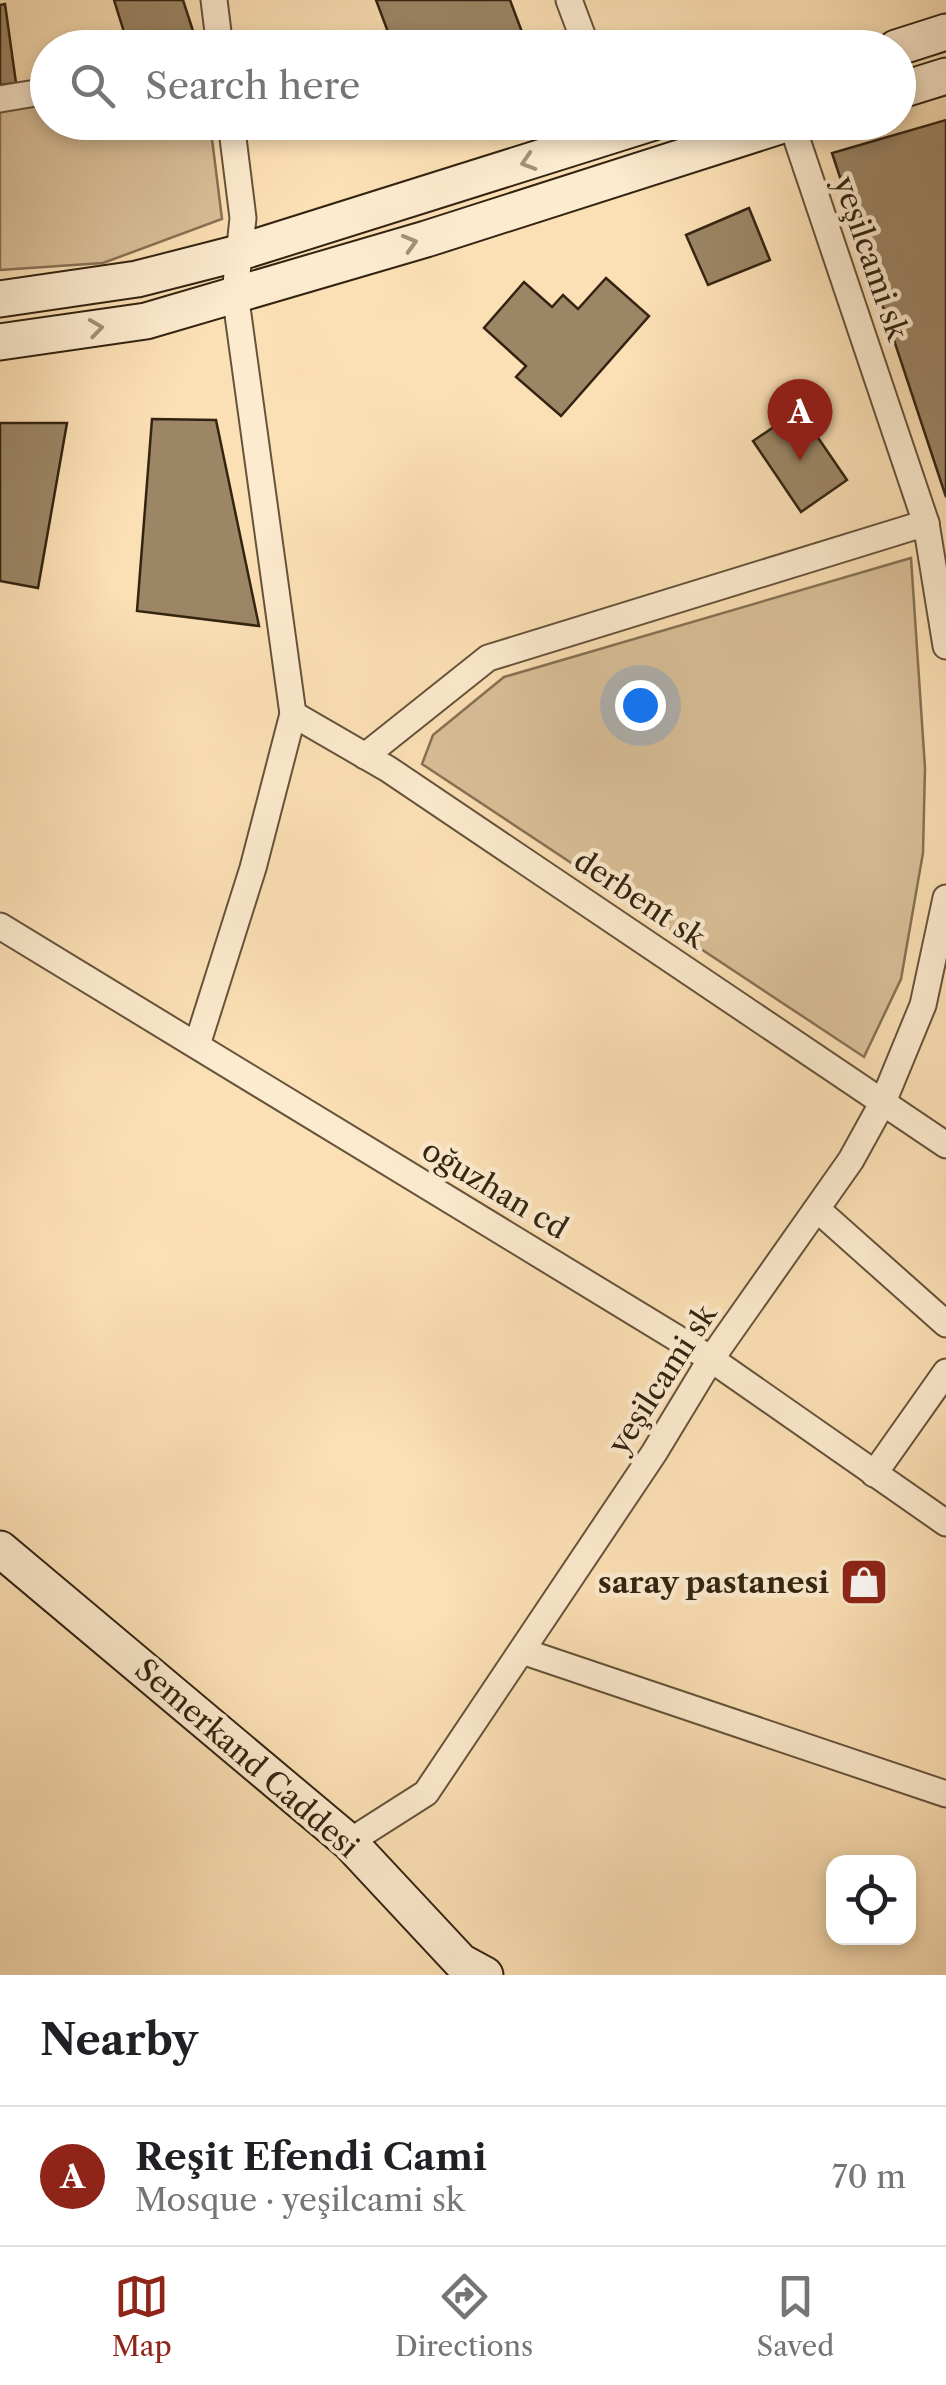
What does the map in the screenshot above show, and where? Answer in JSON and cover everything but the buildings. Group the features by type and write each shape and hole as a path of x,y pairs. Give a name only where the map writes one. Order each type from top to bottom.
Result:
{"street":[{"path":"214,0 218,30"},
{"path":"569,0 580,30"},
{"path":"916,42 946,32"},
{"path":"916,85 946,76"},
{"path":"0,99 30,94"},
{"path":"196,1045 253,868 293,714 235,294 243,218 232,140"},
{"path":"0,299 138,279 240,252 581,140"},
{"path":"0,342 146,321 426,239 736,140"},
{"name":"yeşilcami sk","path":"798,140 926,523 946,646"},
{"path":"365,756 488,658 926,523"},
{"name":"derbent sk","path":"293,714 365,756 946,1145"},
{"name":"yeşilcami sk","path":"349,1842 426,1792 654,1453 710,1359 851,1160 884,1102 923,1004 946,898"},
{"name":"oğuzhan cd","path":"0,926 710,1359 946,1523"},
{"path":"818,1210 946,1324"},
{"path":"874,1474 946,1372"},
{"name":"Semerkand Caddesi","path":"0,1549 349,1842 461,1962 485,1975"},
{"path":"522,1650 946,1794"}],"shaded area":[{"path":"30,103 30,140 212,140 222,219 103,263 0,270 0,107"},
{"path":"911,558 925,768 923,853 901,979 864,1057 422,764 433,735 504,677"}],"place":[{"name":"Reşit Efendi Cami","path":"800,461"},
{"name":"saray pastanesi","path":"864,1582"}]}
